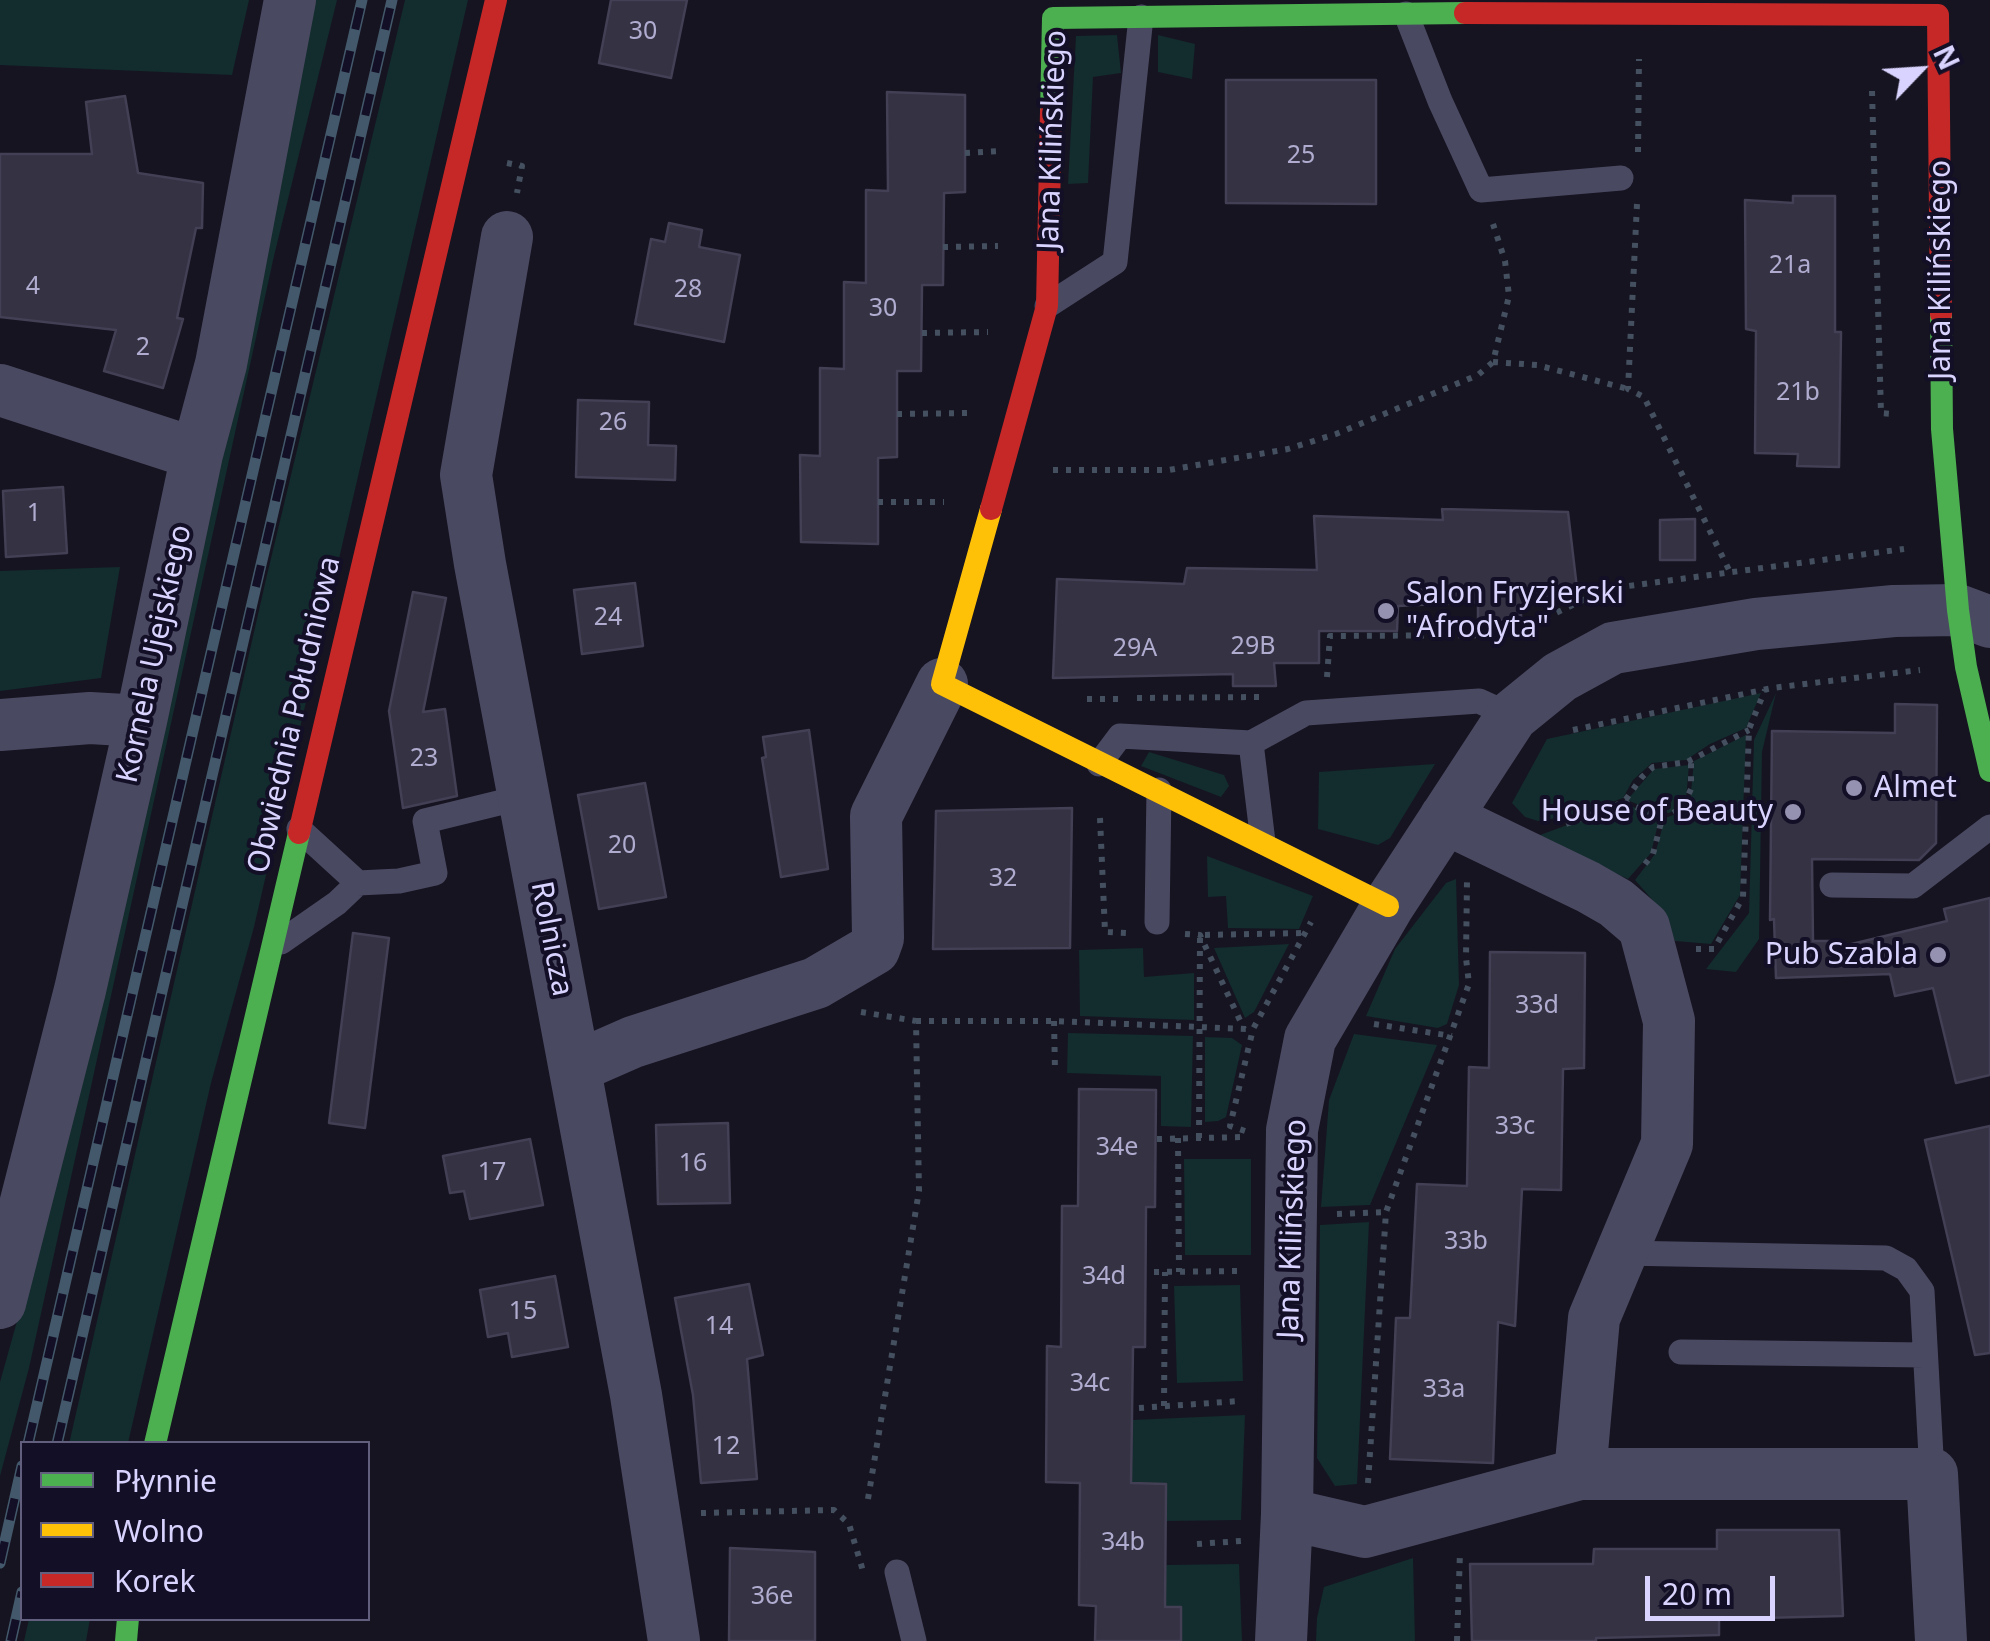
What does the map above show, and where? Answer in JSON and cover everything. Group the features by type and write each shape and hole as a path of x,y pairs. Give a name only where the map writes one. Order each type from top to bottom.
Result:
{"street":[{"name":"Kornela Ujejskiego","path":"0,1304 80,990 142,721 197,454 222,364 290,0"},
{"name":"Obwiednia Południowa","path":"156,1441 496,0"},
{"name":"Jana Kilińskiego","path":"942,684 1047,306 1053,18 1406,14 1484,6 1640,13 1939,8 1942,429 1974,616 1966,667 1990,771"},
{"name":"Rolnicza","path":"507,237 466,474 576,1067 674,1641"},
{"path":"0,390 197,454"},
{"name":"Jana Kilińskiego","path":"1281,1641 1272,1527 1292,1130 1310,1039 1388,906 1467,829 1512,716 1560,677 1613,648 1756,624 1894,611 1974,616"},
{"path":"576,1067 632,1042 816,983 874,949 878,938 876,816 942,684 1388,906"},
{"path":"0,725 90,718 142,721"},
{"path":"1467,829 1588,887 1644,926 1670,1021 1667,1144 1594,1318 1580,1474"},
{"path":"1272,1527 1365,1532 1580,1474 1932,1474 1941,1641"}],"lane":[{"path":"1406,14 1440,102 1482,190 1632,179"},
{"path":"1047,306 1114,262 1141,17"},
{"path":"1099,764 1120,736 1251,743 1306,713 1479,701 1512,716"},
{"path":"1251,743 1263,842"},
{"path":"1150,927 1159,790"},
{"path":"270,949 338,903 358,883 399,881 435,873 425,820 523,796"},
{"path":"1832,885 1913,886 1990,826"},
{"path":"299,828 358,883"},
{"path":"1621,1253 1886,1258 1906,1269 1922,1291 1932,1474"},
{"path":"1681,1352 1925,1355"},
{"path":"897,1572 914,1641"}],"path":[{"path":"1628,389 1640,13"},
{"path":"1872,91 1881,413 1898,414"},
{"path":"965,153 1013,151"},
{"path":"1002,471 1168,470 1288,449 1336,434 1478,375 1493,362 1509,296 1505,261 1482,190"},
{"path":"943,247 1010,246"},
{"path":"922,333 1004,331"},
{"path":"1493,362 1538,365 1644,396 1731,574"},
{"path":"898,414 971,413"},
{"path":"878,502 948,502"},
{"path":"1320,688 1327,680 1330,636 1510,635 1606,589 1922,546"},
{"path":"1562,732 1766,689 1934,668"},
{"path":"1681,949 1714,949 1743,898 1749,730 1766,689"},
{"path":"1084,699 1271,697"},
{"path":"1556,826 1571,824 1624,802 1653,767 1691,760 1749,730"},
{"path":"1624,802 1664,814 1682,808 1689,800 1691,760"},
{"path":"1100,814 1105,932 1150,927"},
{"path":"1642,868 1653,854 1664,814"},
{"path":"1367,1499 1386,1212 1470,984 1466,958 1467,829"},
{"path":"1181,934 1305,934"},
{"path":"816,983 844,1010 916,1020 1249,1029 1200,935"},
{"path":"1198,1138 1200,935"},
{"path":"868,1504 918,1191 916,1020"},
{"path":"1054,1021 1055,1070"},
{"path":"1368,1023 1452,1036"},
{"path":"1157,1139 1248,1137"},
{"path":"1178,1138 1179,1272"},
{"path":"1331,1214 1386,1212"},
{"path":"1154,1272 1247,1271"},
{"path":"1164,1406 1165,1272"},
{"path":"1138,1408 1242,1401"},
{"path":"654,1514 834,1510 849,1524 864,1574"},
{"path":"1197,1544 1272,1527"},
{"path":"1457,1641 1460,1540"}],"green space":[{"path":"0,0 249,0 232,75 0,65"},
{"path":"311,0 337,0 274,256 29,1368 0,1476 0,1382 26,1289"},
{"path":"405,0 468,0 254,927 211,1083 128,1441 70,1441 267,575"},
{"path":"1117,35 1121,73 1093,77 1088,183 1068,184 1076,36"},
{"path":"1158,35 1195,44 1192,79 1158,72"},
{"path":"120,567 101,678 0,691 0,571"},
{"path":"1761,693 1746,728 1686,760 1652,763 1633,780 1623,798 1576,815 1538,821 1525,817 1512,803 1547,739"},
{"path":"1776,693 1762,752 1759,939 1736,972 1706,969 1749,913 1754,740"},
{"path":"1746,735 1740,895 1711,944 1675,941 1655,903 1635,880 1655,854 1665,818 1684,811 1690,802 1694,761"},
{"path":"1149,752 1224,775 1229,786 1221,797 1141,766"},
{"path":"1435,764 1390,838 1378,845 1318,829 1319,772"},
{"path":"1689,765 1686,800 1679,808 1669,813 1654,811 1627,800 1654,769"},
{"path":"1624,804 1660,816 1651,853 1628,879 1507,825 1540,835"},
{"path":"1207,856 1313,896 1299,929 1228,928 1226,896 1208,897"},
{"path":"1456,879 1459,985 1447,1024 1438,1028 1366,1016 1395,949 1446,883"},
{"path":"1289,944 1254,1012 1245,1018 1214,948"},
{"path":"1143,948 1144,977 1194,973 1194,1020 1080,1016 1079,950"},
{"path":"1068,1033 1193,1036 1191,1127 1161,1126 1161,1076 1067,1073"},
{"path":"1354,1034 1437,1045 1370,1205 1321,1207 1329,1100"},
{"path":"1205,1037 1232,1038 1242,1045 1226,1117 1205,1122"},
{"path":"1184,1159 1251,1159 1251,1255 1185,1255"},
{"path":"1369,1222 1357,1484 1335,1486 1317,1458 1320,1225"},
{"path":"1240,1285 1243,1381 1177,1383 1174,1286"},
{"path":"1245,1415 1241,1520 1166,1521 1166,1484 1131,1483 1132,1420"},
{"path":"1413,1558 1415,1641 1316,1641 1324,1587"},
{"path":"1239,1564 1242,1641 1181,1641 1181,1607 1165,1607 1165,1565"},
{"path":"29,1621 90,1621 86,1641 24,1641"}],"building":[{"path":"611,0 687,0 671,78 599,63"},
{"path":"1226,80 1376,80 1376,204 1226,203"},
{"path":"887,92 965,95 965,192 944,193 943,285 922,285 921,371 897,371 897,457 878,458 878,544 801,542 800,455 820,456 820,368 844,369 844,282 866,283 866,190 888,191"},
{"path":"125,96 138,173 203,183 202,228 196,228 177,318 183,319 163,388 104,371 116,330 0,317 0,154 92,154 86,102"},
{"path":"1793,196 1835,196 1835,332 1841,332 1839,467 1797,466 1798,454 1755,453 1756,331 1746,329 1745,200 1793,203"},
{"path":"669,223 702,230 699,247 740,255 724,342 635,324 651,239 665,242"},
{"path":"578,400 649,402 648,445 676,446 675,480 576,477"},
{"path":"63,487 67,553 6,557 3,491"},
{"path":"1442,509 1568,512 1578,597 1521,604 1521,620 1478,620 1478,602 1398,606 1397,631 1319,631 1319,663 1274,663 1276,686 1233,686 1233,674 1053,678 1057,579 1184,584 1187,568 1317,570 1314,516 1443,520"},
{"path":"1695,519 1695,560 1660,560 1660,520"},
{"path":"635,583 643,646 582,654 574,590"},
{"path":"413,592 446,598 423,712 445,709 457,796 403,808 389,711"},
{"name":"Almet","path":"1895,704 1937,705 1936,843 1919,860 1812,859 1813,941 1839,941 1831,949 1947,921 1944,909 1990,898 1990,1075 1956,1083 1933,988 1895,996 1890,974 1776,978 1774,919 1770,920 1772,731 1895,733"},
{"path":"809,730 828,869 781,877 762,758 766,757 763,737"},
{"path":"645,783 666,897 599,909 578,795"},
{"path":"1072,808 1070,948 933,949 936,811"},
{"path":"353,933 389,938 365,1128 329,1123"},
{"path":"1490,952 1585,953 1584,1068 1563,1069 1561,1190 1522,1189 1515,1326 1498,1322 1493,1463 1390,1459 1396,1318 1410,1318 1417,1184 1467,1186 1469,1067 1489,1068"},
{"path":"1079,1089 1156,1090 1155,1207 1146,1207 1145,1347 1133,1347 1131,1483 1166,1484 1165,1607 1181,1607 1181,1641 1095,1641 1096,1606 1079,1605 1080,1483 1046,1482 1047,1346 1061,1347 1062,1206 1078,1206"},
{"path":"728,1123 730,1203 658,1204 656,1125"},
{"path":"1990,1126 1990,1353 1975,1355 1925,1140"},
{"path":"530,1139 543,1205 470,1219 464,1191 450,1193 443,1156"},
{"path":"555,1276 568,1347 512,1357 508,1333 488,1337 480,1290"},
{"path":"749,1284 763,1355 747,1359 757,1479 701,1483 693,1395 675,1298"},
{"path":"1717,1530 1839,1530 1843,1616 1719,1619 1719,1635 1596,1641 1472,1641 1470,1564 1593,1564 1594,1549 1717,1549"},
{"path":"730,1548 815,1552 815,1641 729,1641"}],"railway":[{"path":"29,1441 362,0"},
{"path":"58,1441 392,0"},
{"path":"0,1563 20,1475"},
{"path":"11,1641 20,1601"}],"traffic: fast":[{"path":"1051,112 1053,18 1465,13"},
{"path":"1941,314 1942,429 1958,610 1966,667 1990,771"},
{"path":"156,1441 299,833"},
{"path":"126,1641 128,1621"}],"traffic: slow":[{"path":"991,509 942,684 1388,906"}],"traffic: jam":[{"path":"299,833 496,0"},
{"path":"1465,13 1938,15 1941,314"},
{"path":"991,509 1047,306 1051,112"}],"place":[{"name":"Salon Fryzjerski \"Afrodyta\"","path":"1386,611"},
{"name":"Almet","path":"1854,788"},
{"name":"House of Beauty","path":"1793,812"},
{"name":"Pub Szabla","path":"1938,955"}]}
